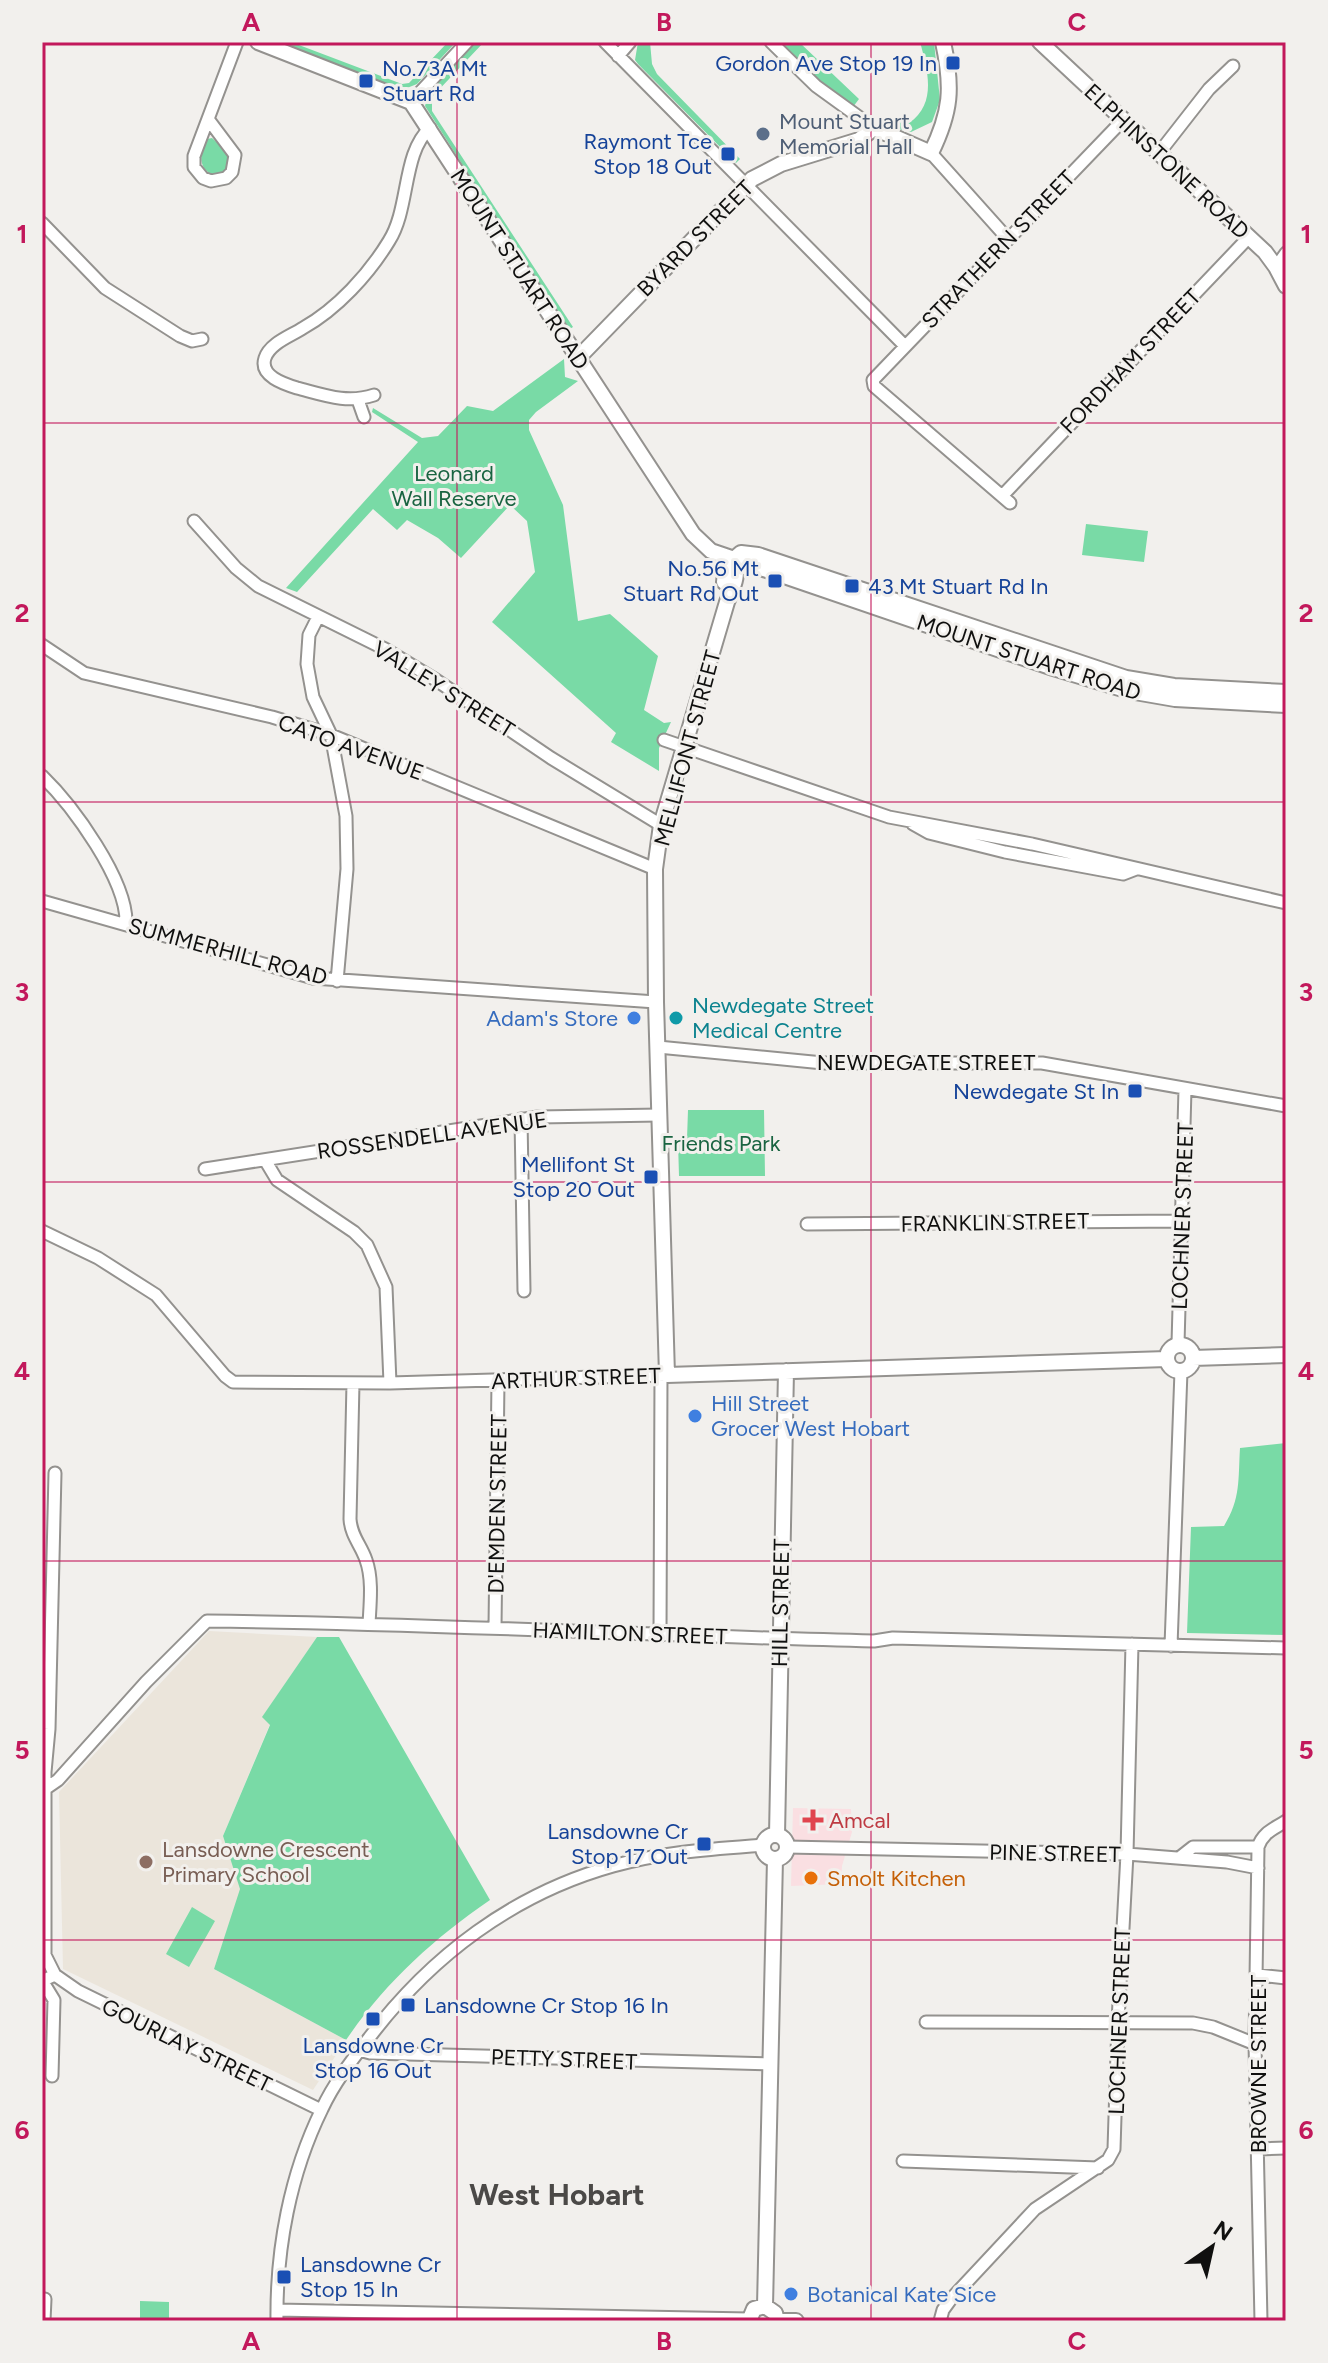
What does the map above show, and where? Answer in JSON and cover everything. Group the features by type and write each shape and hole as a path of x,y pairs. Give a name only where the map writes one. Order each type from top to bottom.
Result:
{"street":[{"path":"208,119 235,155 232,172 220,181 203,178 194,167 194,156 237,42"},
{"path":"258,42 411,102 467,42"},
{"path":"605,42 905,346"},
{"path":"618,56 630,42"},
{"path":"771,42 816,86 874,128 931,153 1008,239"},
{"path":"931,153 948,116 949,84 943,42"},
{"name":"ELPHINSTONE ROAD","path":"1040,42 1249,237 1276,267 1286,286"},
{"path":"1159,153 1209,89 1233,66"},
{"name":"MOUNT STUART ROAD","path":"411,102 702,545 717,554 1129,691 1175,699 1286,705"},
{"name":"STRATHERN STREET","path":"873,380 1123,120"},
{"path":"374,395 345,401 275,380 268,374 265,356 273,346 311,324 337,301 383,251 400,220 418,139 430,128"},
{"name":"BYARD STREET","path":"578,358 746,184 781,164 859,140 874,128"},
{"path":"42,223 105,288 180,336 192,341 202,339"},
{"name":"FORDHAM STREET","path":"873,380 874,386 1008,494 1249,237"},
{"path":"1276,267 1286,253"},
{"path":"358,400 364,417"},
{"name":"VALLEY STREET","path":"194,521 236,568 258,586 385,649 551,758 661,825"},
{"name":"MELLIFONT STREET","path":"702,545 724,582"},
{"name":"MOUNT STUART ROAD","path":"733,559 741,553 771,558 1126,678 1174,686 1286,692"},
{"name":"MELLIFONT STREET","path":"664,1375 655,869 661,825 736,577 737,567 733,559 727,564 724,582 727,602"},
{"path":"318,617 309,635 307,664 313,697 331,735 346,816 345,906 337,981"},
{"name":"CATO AVENUE","path":"42,645 84,673 272,717 331,735 655,869"},
{"path":"664,740 907,821 1032,844 1286,903"},
{"path":"42,776 80,821 118,884 125,902 126,923"},
{"name":"SUMMERHILL ROAD","path":"42,901 302,976 337,981 656,1002"},
{"name":"NEWDEGATE STREET","path":"658,1047 823,1063 1042,1063 1286,1106"},
{"name":"LOCHNER STREET","path":"1178,1344 1185,1089"},
{"name":"ROSSENDELL AVENUE","path":"205,1169 521,1119 660,1115"},
{"path":"521,1119 524,1291"},
{"path":"265,1160 277,1180 354,1232 367,1245 386,1287 390,1383"},
{"name":"FRANKLIN STREET","path":"807,1224 1182,1221"},
{"name":"ARTHUR STREET","path":"42,1231 98,1258 156,1295 233,1382 390,1383 1167,1359"},
{"path":"1178,1344 1189,1348 1193,1358 1191,1365 1181,1371 1170,1366 1167,1359 1171,1348 1178,1344"},
{"path":"1193,1358 1286,1355"},
{"name":"HILL STREET","path":"777,1835 786,1371"},
{"path":"1171,1646 1181,1371"},
{"path":"660,1636 664,1375"},
{"name":"D'EMDEN STREET","path":"495,1628 498,1380"},
{"path":"353,1383 350,1519 351,1531 366,1560 369,1574 369,1624"},
{"path":"52,2076 54,2000 42,1983 55,1975 45,1955 44,1817 55,1473"},
{"name":"HAMILTON STREET","path":"45,1789 58,1780 146,1682 207,1621 495,1628 660,1636 1286,1648"},
{"name":"LOCHNER STREET","path":"1098,2168 1108,2160 1114,2149 1127,1854 1132,1644"},
{"path":"1258,1847 1261,1838 1286,1821"},
{"path":"777,1835 783,1838 787,1847 782,1857 775,1859 766,1855 763,1845 766,1838 777,1835"},
{"path":"763,1845 649,1857 581,1877 526,1901 470,1935 432,1967 398,2002 359,2050 321,2110 292,2192 280,2256 277,2315 749,2320 754,2309 765,2306"},
{"name":"PINE STREET","path":"787,1847 1127,1854 1227,1862 1258,1868"},
{"name":"PINE STREET","path":"1179,1858 1193,1847 1258,1847"},
{"name":"BROWNE STREET","path":"1258,1847 1255,2044 1261,2321"},
{"path":"765,2306 775,1859"},
{"name":"GOURLAY STREET","path":"55,1975 78,1991 321,2110"},
{"path":"1258,1975 1286,1978"},
{"path":"926,2022 1193,2023 1213,2027 1255,2044"},
{"name":"PETTY STREET","path":"359,2050 370,2053 770,2064"},
{"path":"1259,2149 1286,2148"},
{"path":"903,2161 1098,2168"},
{"path":"940,2321 951,2299 1025,2218 1098,2168"},
{"path":"44,2321 45,2299"},
{"path":"765,2306 775,2313 777,2321 796,2321"}],"shaded area":[{"name":"Lansdowne Crescent Primary School","path":"209,1631 317,1637 263,1716 270,1724 223,1836 241,1889 214,1969 346,2040 313,2090 63,1969 59,1792"},
{"path":"793,1808 851,1809 852,1832 842,1866 841,1884 791,1886"}],"green space":[{"path":"276,42 291,42 402,84 409,83 448,42 456,42 417,84 402,90"},
{"path":"475,42 484,42 432,97 432,111 573,327 568,330 425,106 430,89"},
{"path":"638,42 650,42 652,64 657,74 740,159 736,163 638,64 635,60"},
{"path":"779,42 799,42 859,99 853,107 812,75"},
{"path":"920,42 934,42 940,100 932,122 911,132 889,127 888,119 909,123 924,106 928,86"},
{"path":"212,138 229,153 229,167 217,176 206,170 201,156 207,139"},
{"name":"Leonard Wall Reserve","path":"564,359 565,377 578,381 536,412 529,420 529,430 563,505 578,621 610,614 658,656 644,710 664,723 671,722 659,748 659,771 611,742 616,733 492,622 535,572 527,521 510,505 461,558 438,538 407,520 397,530 373,509 297,592 286,588 418,442 372,412 373,408 422,438 438,436 467,406 493,411"},
{"path":"1086,524 1148,531 1144,562 1082,555"},
{"name":"Friends Park","path":"688,1110 764,1110 765,1176 679,1176 678,1142 687,1139"},
{"path":"1286,1443 1286,1635 1187,1633 1191,1527 1224,1526 1236,1497 1240,1448"},
{"path":"317,1637 339,1637 490,1900 411,1963 377,1999 346,2040 214,1969 240,1889 223,1836 270,1725 262,1717"},
{"path":"192,1907 215,1921 189,1967 166,1954"},
{"path":"140,2301 169,2302 169,2321 140,2321"}],"place":[{"name":"Gordon Ave Stop 19 In","path":"953,63"},
{"name":"No.73A Mt Stuart Rd","path":"366,81"},
{"name":"Mount Stuart Memorial Hall","path":"763,134"},
{"name":"Raymont Tce Stop 18 Out","path":"728,154"},
{"name":"No.56 Mt Stuart Rd Out","path":"775,581"},
{"name":"43 Mt Stuart Rd In","path":"852,586"},
{"name":"Adam's Store","path":"634,1018"},
{"name":"Newdegate Street Medical Centre","path":"676,1018"},
{"name":"Newdegate St In","path":"1135,1091"},
{"name":"Mellifont St Stop 20 Out","path":"651,1177"},
{"name":"Hill Street Grocer West Hobart","path":"695,1416"},
{"name":"Amcal","path":"813,1820"},
{"name":"Lansdowne Cr Stop 17 Out","path":"704,1844"},
{"name":"Lansdowne Crescent Primary School","path":"146,1862"},
{"name":"Smolt Kitchen","path":"811,1878"},
{"name":"Lansdowne Cr Stop 16 In","path":"408,2005"},
{"name":"Lansdowne Cr Stop 16 Out","path":"373,2019"},
{"name":"Lansdowne Cr Stop 15 In","path":"284,2277"},
{"name":"Botanical Kate Sice","path":"791,2294"}],"district":[{"name":"West Hobart","path":"557,2195"}]}
